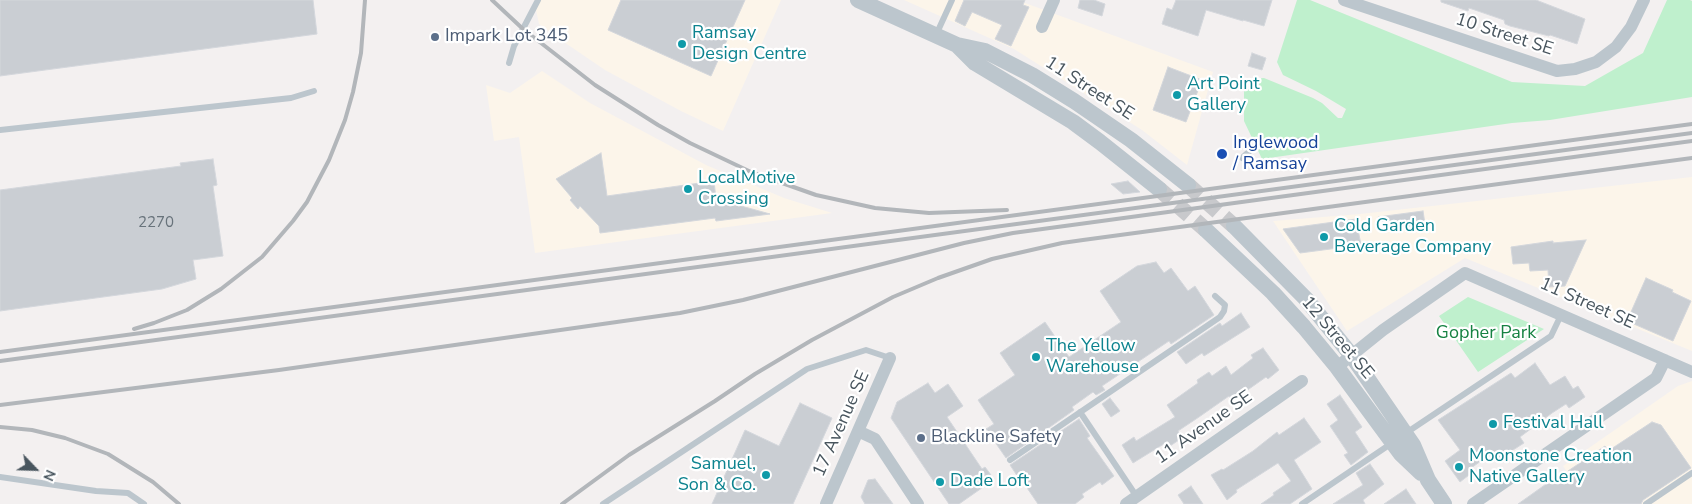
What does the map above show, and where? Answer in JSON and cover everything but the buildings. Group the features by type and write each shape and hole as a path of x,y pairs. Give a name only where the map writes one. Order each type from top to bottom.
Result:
{"street":[{"name":"11 Street SE","path":"858,0 957,45 985,51 1049,85 1131,140 1188,185"},
{"path":"1042,27 1054,0"},
{"name":"10 Street SE","path":"1344,0 1557,71 1575,69 1596,62 1616,47 1632,27 1644,0"},
{"name":"11 Street SE","path":"957,45 975,63 1073,122 1159,189"},
{"name":"12 Street SE","path":"1234,226 1306,299 1352,356 1399,438"},
{"name":"12 Street SE","path":"1206,230 1274,293 1399,438 1413,445 1428,480 1444,504"},
{"name":"11 Street SE","path":"1352,356 1383,330 1465,273 1692,372"},
{"path":"1337,366 1352,356"},
{"name":"17 Avenue SE","path":"826,504 890,358"},
{"path":"1473,504 1656,378 1666,360"},
{"name":"11 Avenue SE","path":"1132,500 1302,381"},
{"path":"858,431 875,439 918,504"}],"lane":[{"path":"509,63 514,46 538,0"},
{"path":"936,36 952,0"},
{"path":"0,130 291,98 314,91"},
{"path":"1242,158 1254,147 1304,140"},
{"path":"1010,460 1220,317 1224,311 1225,304 1215,296"},
{"path":"1302,504 1551,336 1561,315"},
{"path":"603,504 807,369 866,350 890,358"},
{"path":"1080,412 1132,500"},
{"path":"1646,504 1692,473"},
{"path":"0,477 128,494 144,504"}],"shaded area":[{"path":"534,0 781,0 723,131 681,111 605,70 558,38 539,24"},
{"path":"904,0 1017,0 1213,72 1187,165 1142,130 1014,49"},
{"path":"542,71 590,103 706,165 784,198 832,213 535,253 519,137 494,141 486,85 510,93"},
{"path":"1692,177 1692,351 1465,258 1347,331 1273,221 1360,214"},
{"path":"1692,381 1692,504 1589,504 1563,466 1678,386"}],"green space":[{"path":"1297,0 1310,0 1512,82 1585,86 1643,53 1667,0 1690,0 1692,1 1692,97 1550,120 1512,123 1262,159 1244,121 1244,79 1264,78 1313,98 1322,103 1338,118 1342,118 1346,109 1316,91 1283,75 1277,62"},
{"name":"Gopher Park","path":"1468,297 1544,329 1478,372 1439,316"}],"tunnel":[{"path":"1188,185 1234,226"},
{"path":"1159,189 1206,230"}],"railway":[{"path":"134,329 187,310 221,289 262,257 307,202 329,160 345,120 361,53 365,0"},
{"path":"492,0 523,29 595,85 690,143 751,172 816,195 875,208 929,213 1007,210"},
{"path":"0,352 1692,124"},
{"path":"0,361 1692,133"},
{"path":"0,405 279,370 680,313 743,300 964,243 1013,233 1692,141"},
{"path":"562,504 629,455 755,374 812,340 893,297 938,278 992,259 1062,243 1692,158"},
{"path":"0,427 32,430 65,438 108,454 153,482 179,504"}],"place":[{"name":"Impark Lot 345","path":"435,37"},
{"name":"Ramsay Design Centre","path":"682,44"},
{"name":"Art Point Gallery","path":"1177,95"},
{"name":"Inglewood / Ramsay","path":"1222,154"},
{"name":"LocalMotive Crossing","path":"688,189"},
{"name":"Cold Garden Beverage Company","path":"1324,237"},
{"name":"The Yellow Warehouse","path":"1036,357"},
{"name":"Festival Hall","path":"1493,424"},
{"name":"Blackline Safety","path":"921,438"},
{"name":"Moonstone Creation Native Gallery","path":"1459,467"},
{"name":"Samuel, Son & Co.","path":"766,475"},
{"name":"Dade Loft","path":"940,482"}]}
